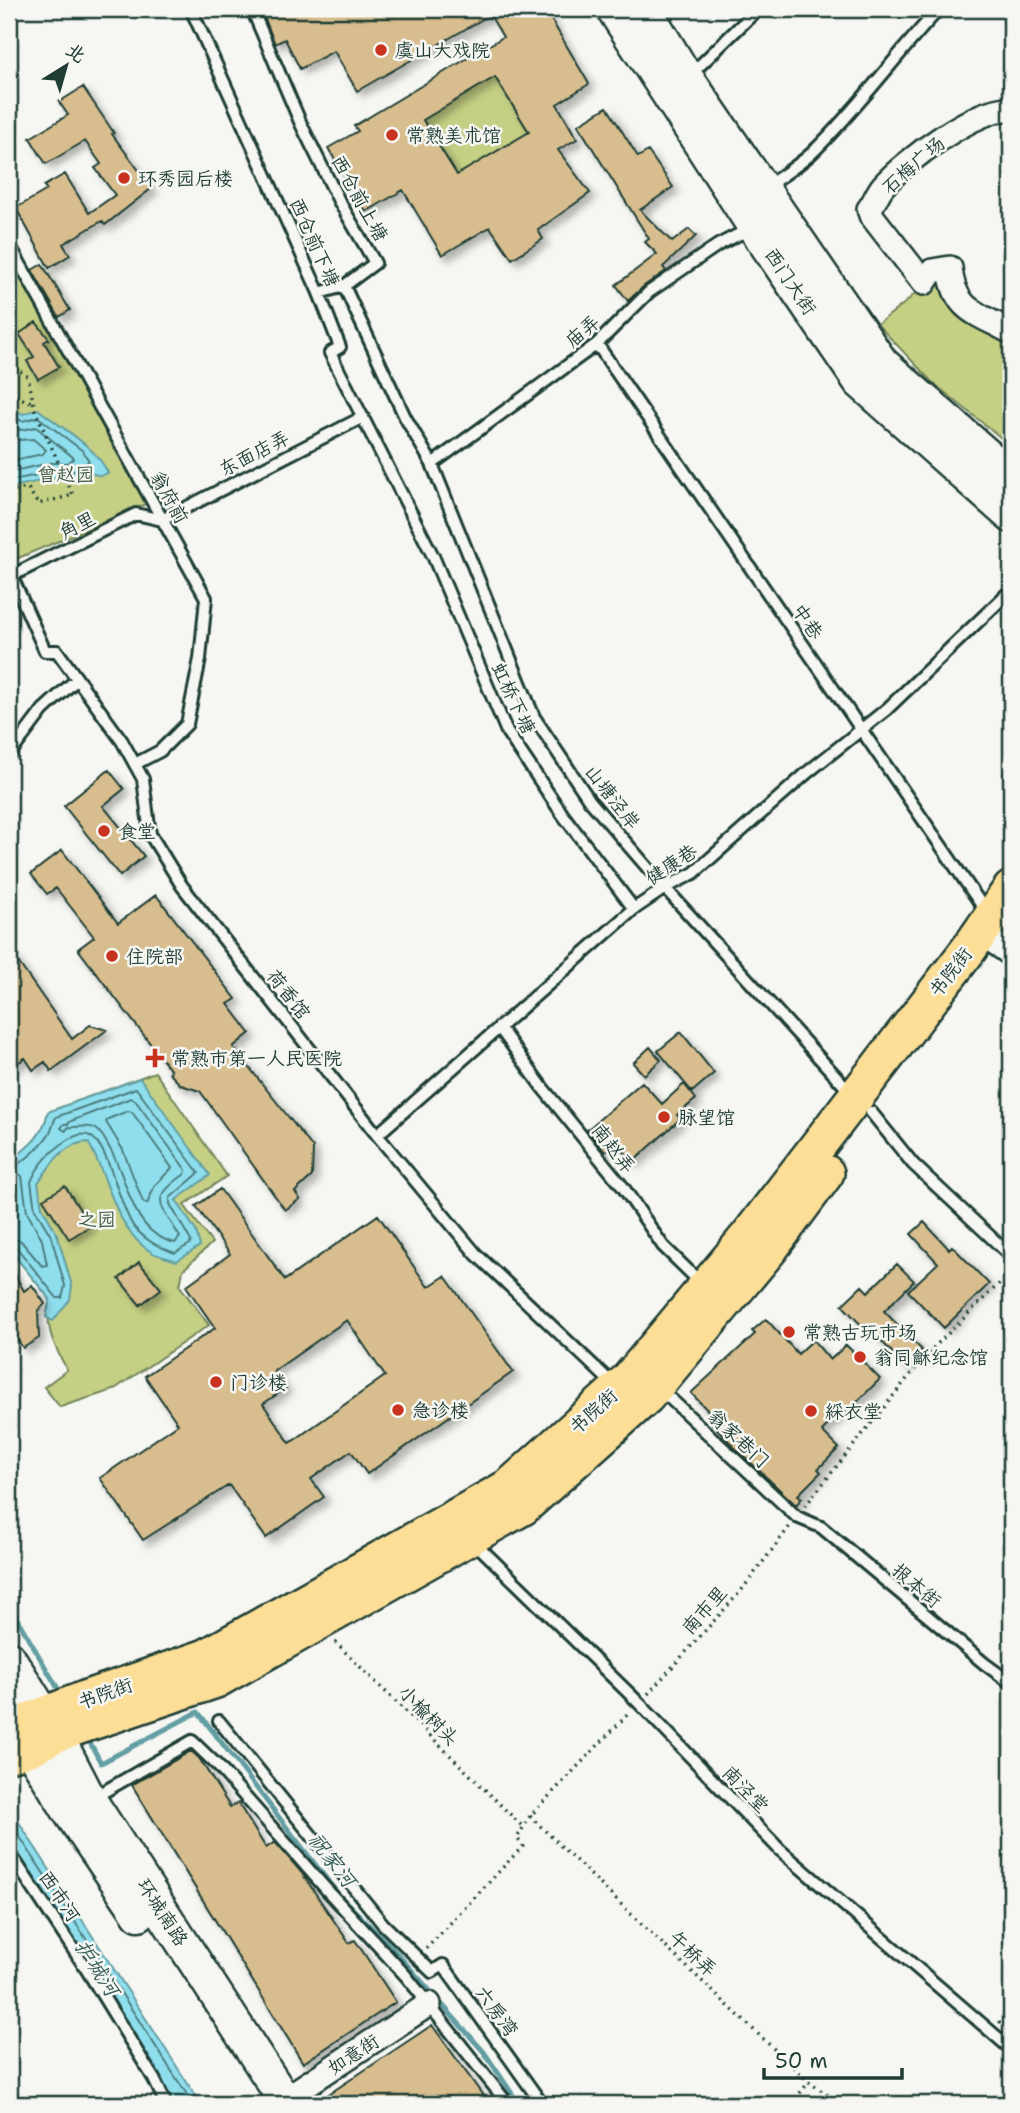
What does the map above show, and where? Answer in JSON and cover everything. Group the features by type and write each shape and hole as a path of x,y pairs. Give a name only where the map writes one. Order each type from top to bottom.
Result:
{"main road":[{"name":"西门大街","path":"613,9 754,227 860,382 1011,516"},
{"name":"西门大街","path":"645,9 687,78 881,363 1011,476"},
{"name":"书院街","path":"25,1732 87,1698 206,1657 509,1487 629,1379 863,1104 1003,935 1011,889"},
{"name":"书院街","path":"25,1732 216,1680 523,1507 647,1396 769,1250 863,1104"},
{"name":"环城南路","path":"9,1658 25,1732 80,1806 278,2103"}],"street":[{"name":"石梅广场","path":"1011,109 1002,108 973,118 958,127 882,188 869,209 870,215 924,283 932,271 950,268 952,288 964,307 1011,332"},
{"name":"如意街","path":"278,2103 429,2004"}],"lane":[{"name":"西仓前下塘","path":"191,9 319,293 340,347 330,354 397,482"},
{"name":"西仓前上塘","path":"252,9 300,124 339,201 375,263 344,286"},
{"path":"687,78 758,9"},
{"path":"763,189 811,154 939,9"},
{"name":"庙弄","path":"432,464 597,344 649,292 718,245 754,227"},
{"name":"翁府前","path":"9,244 206,598 200,659 187,724 160,751 135,764"},
{"path":"319,293 344,286 405,417 432,464"},
{"name":"中巷","path":"597,344 1003,935"},
{"name":"东面店弄","path":"162,520 363,417"},
{"name":"山塘泾岸","path":"432,464 534,717 590,801 863,1104 913,1164 1011,1256"},
{"name":"虹桥下塘","path":"397,482 433,556 507,733 563,815 634,909"},
{"name":"角里","path":"10,577 136,514 162,520"},
{"name":"荷香馆","path":"10,577 45,650 57,651 122,741 135,764 143,779 150,834 182,886 377,1135 476,1254 618,1388"},
{"name":"健康巷","path":"377,1135 634,909 694,873 808,772 887,709 1011,590"},
{"path":"9,755 43,709 78,679"},
{"name":"南赵弄","path":"499,1027 542,1087 623,1187 663,1246 705,1287"},
{"name":"翁家巷门","path":"656,1385 797,1517"},
{"name":"报本街","path":"797,1517 821,1527 1011,1683"},
{"name":"南泾堂","path":"469,1538 639,1703 780,1850 1011,2049"},
{"path":"219,1721 383,1924 418,1958 406,1976"},
{"path":"80,1806 191,1741 218,1766 406,1976 508,2104"},
{"name":"西市河","path":"9,1852 85,1967 154,2079 166,2104"},
{"name":"六房湾","path":"418,1958 432,1972 443,1965 541,2104"}],"path":[{"path":"9,363 27,377 34,410 73,495 38,503 28,488 9,491"},
{"path":"9,394 32,402"},
{"name":"南市里","path":"418,1958 523,1846 517,1838 530,1816 639,1703 741,1591 926,1355 1011,1272"},
{"name":"小榆树头","path":"317,1624 522,1827"},
{"name":"午桥弄","path":"530,1816 809,2082 841,2104"},
{"path":"991,2033 1011,2005"},
{"path":"791,2104 809,2082"}],"green space":[{"path":"495,77 529,132 457,175 423,120"},
{"name":"曾赵园","path":"9,257 146,504 9,562"},
{"path":"932,271 1011,332 1011,446 932,382 877,324 914,294"},
{"name":"之园","path":"155,1072 227,1176 184,1205 212,1243 183,1270 180,1286 209,1325 113,1390 60,1407 44,1387 67,1370 49,1328 50,1299 9,1249 9,1162 38,1135 48,1112"}],"water":[{"path":"9,408 23,414 38,409 87,446 108,473 101,476 84,471 74,479 53,478 9,488"},
{"path":"140,1078 210,1175 176,1200 196,1231 200,1246 177,1261 151,1252 128,1230 88,1142 71,1146 58,1156 38,1183 42,1207 57,1234 72,1286 70,1299 53,1321 46,1317 50,1299 9,1249 9,1162 38,1135 48,1112"},
{"name":"护城河","path":"9,1807 201,2104 164,2104 9,1850"}],"building":[{"path":"274,9 545,9 589,84 557,104 577,139 558,150 590,193 538,230 543,239 512,259 490,227 442,255 403,190 366,212 328,148 358,131 354,126 503,37 490,15 357,91 334,51 300,69 285,39 275,44 263,14","holes":["495,77 529,132 457,175 423,120"]},
{"path":"83,87 114,133 112,134 152,188 105,225 102,221 63,244 70,255 49,268 16,208 47,190 44,186 65,174 89,213 115,195 95,168 101,164 85,141 46,164 30,138 68,115 59,102"},
{"path":"607,107 638,157 648,151 673,187 640,210 672,242 689,229 696,236 663,267 666,271 628,301 616,285 657,254 645,242 649,239 578,125"},
{"path":"42,264 70,310 59,317 32,270"},
{"path":"36,322 49,339 44,342 59,367 38,379 27,361 34,357 19,334"},
{"name":"食堂","path":"109,770 124,789 103,806 144,856 120,876 64,806"},
{"path":"62,850 118,923 156,895 236,999 228,1004 250,1033 233,1047 313,1148 312,1176 295,1192 300,1199 285,1210 200,1091 181,1085 169,1073 171,1071 78,949 94,937 56,888 47,894 31,874"},
{"path":"9,949 72,1039 90,1025 107,1030 51,1071 45,1062 33,1070 25,1058 9,1069"},
{"path":"681,1032 714,1073 692,1092 658,1051"},
{"path":"650,1047 661,1060 644,1075 633,1063"},
{"path":"642,1082 662,1104 684,1084 696,1099 677,1115 680,1119 633,1162 616,1142 605,1152 587,1130"},
{"path":"65,1186 90,1226 69,1239 43,1199"},
{"path":"220,1189 285,1280 378,1215 428,1287 445,1276 513,1372 367,1474 351,1451 311,1479 324,1497 266,1538 229,1485 143,1540 100,1478 178,1424 145,1376 215,1328 186,1286 230,1254 196,1206","holes":["347,1320 385,1376 290,1443 263,1404 286,1388 274,1371"]},
{"path":"924,1222 949,1249 952,1246 989,1284 944,1328 908,1291 938,1263 911,1234"},
{"path":"139,1262 161,1289 140,1305 119,1279"},
{"path":"9,1264 24,1291 32,1285 45,1304 38,1311 39,1338 23,1348 9,1327"},
{"path":"897,1264 914,1281 884,1311 922,1350 905,1366 868,1327 865,1329 842,1305 862,1286 868,1292"},
{"path":"766,1319 798,1354 813,1340 830,1360 846,1345 880,1379 846,1413 842,1410 822,1431 839,1448 818,1469 821,1472 798,1495 802,1498 796,1505 734,1447 709,1420 713,1416 691,1393 755,1334 752,1331"},
{"path":"191,1751 199,1758 230,1807 238,1803 266,1848 275,1842 301,1872 349,1943 355,1940 396,2002 303,2063 132,1785"},
{"path":"432,2025 489,2104 314,2104"}],"waterway":[{"path":"9,1605 57,1687"},
{"name":"祝家河","path":"87,1737 101,1763 198,1712 338,1894 393,1949 484,2052 519,2104"}],"place":[{"name":"虞山大戏院","path":"381,50"},
{"name":"常熟美术馆","path":"392,135"},
{"name":"环秀园后楼","path":"124,178"},
{"name":"食堂","path":"104,831"},
{"name":"住院部","path":"112,956"},
{"name":"常熟市第一人民医院","path":"155,1058"},
{"name":"脉望馆","path":"664,1117"},
{"name":"常熟古玩市场","path":"789,1332"},
{"name":"翁同龢纪念馆","path":"860,1357"},
{"name":"门诊楼","path":"216,1382"},
{"name":"急诊楼","path":"398,1410"},
{"name":"綵衣堂","path":"811,1411"}]}
